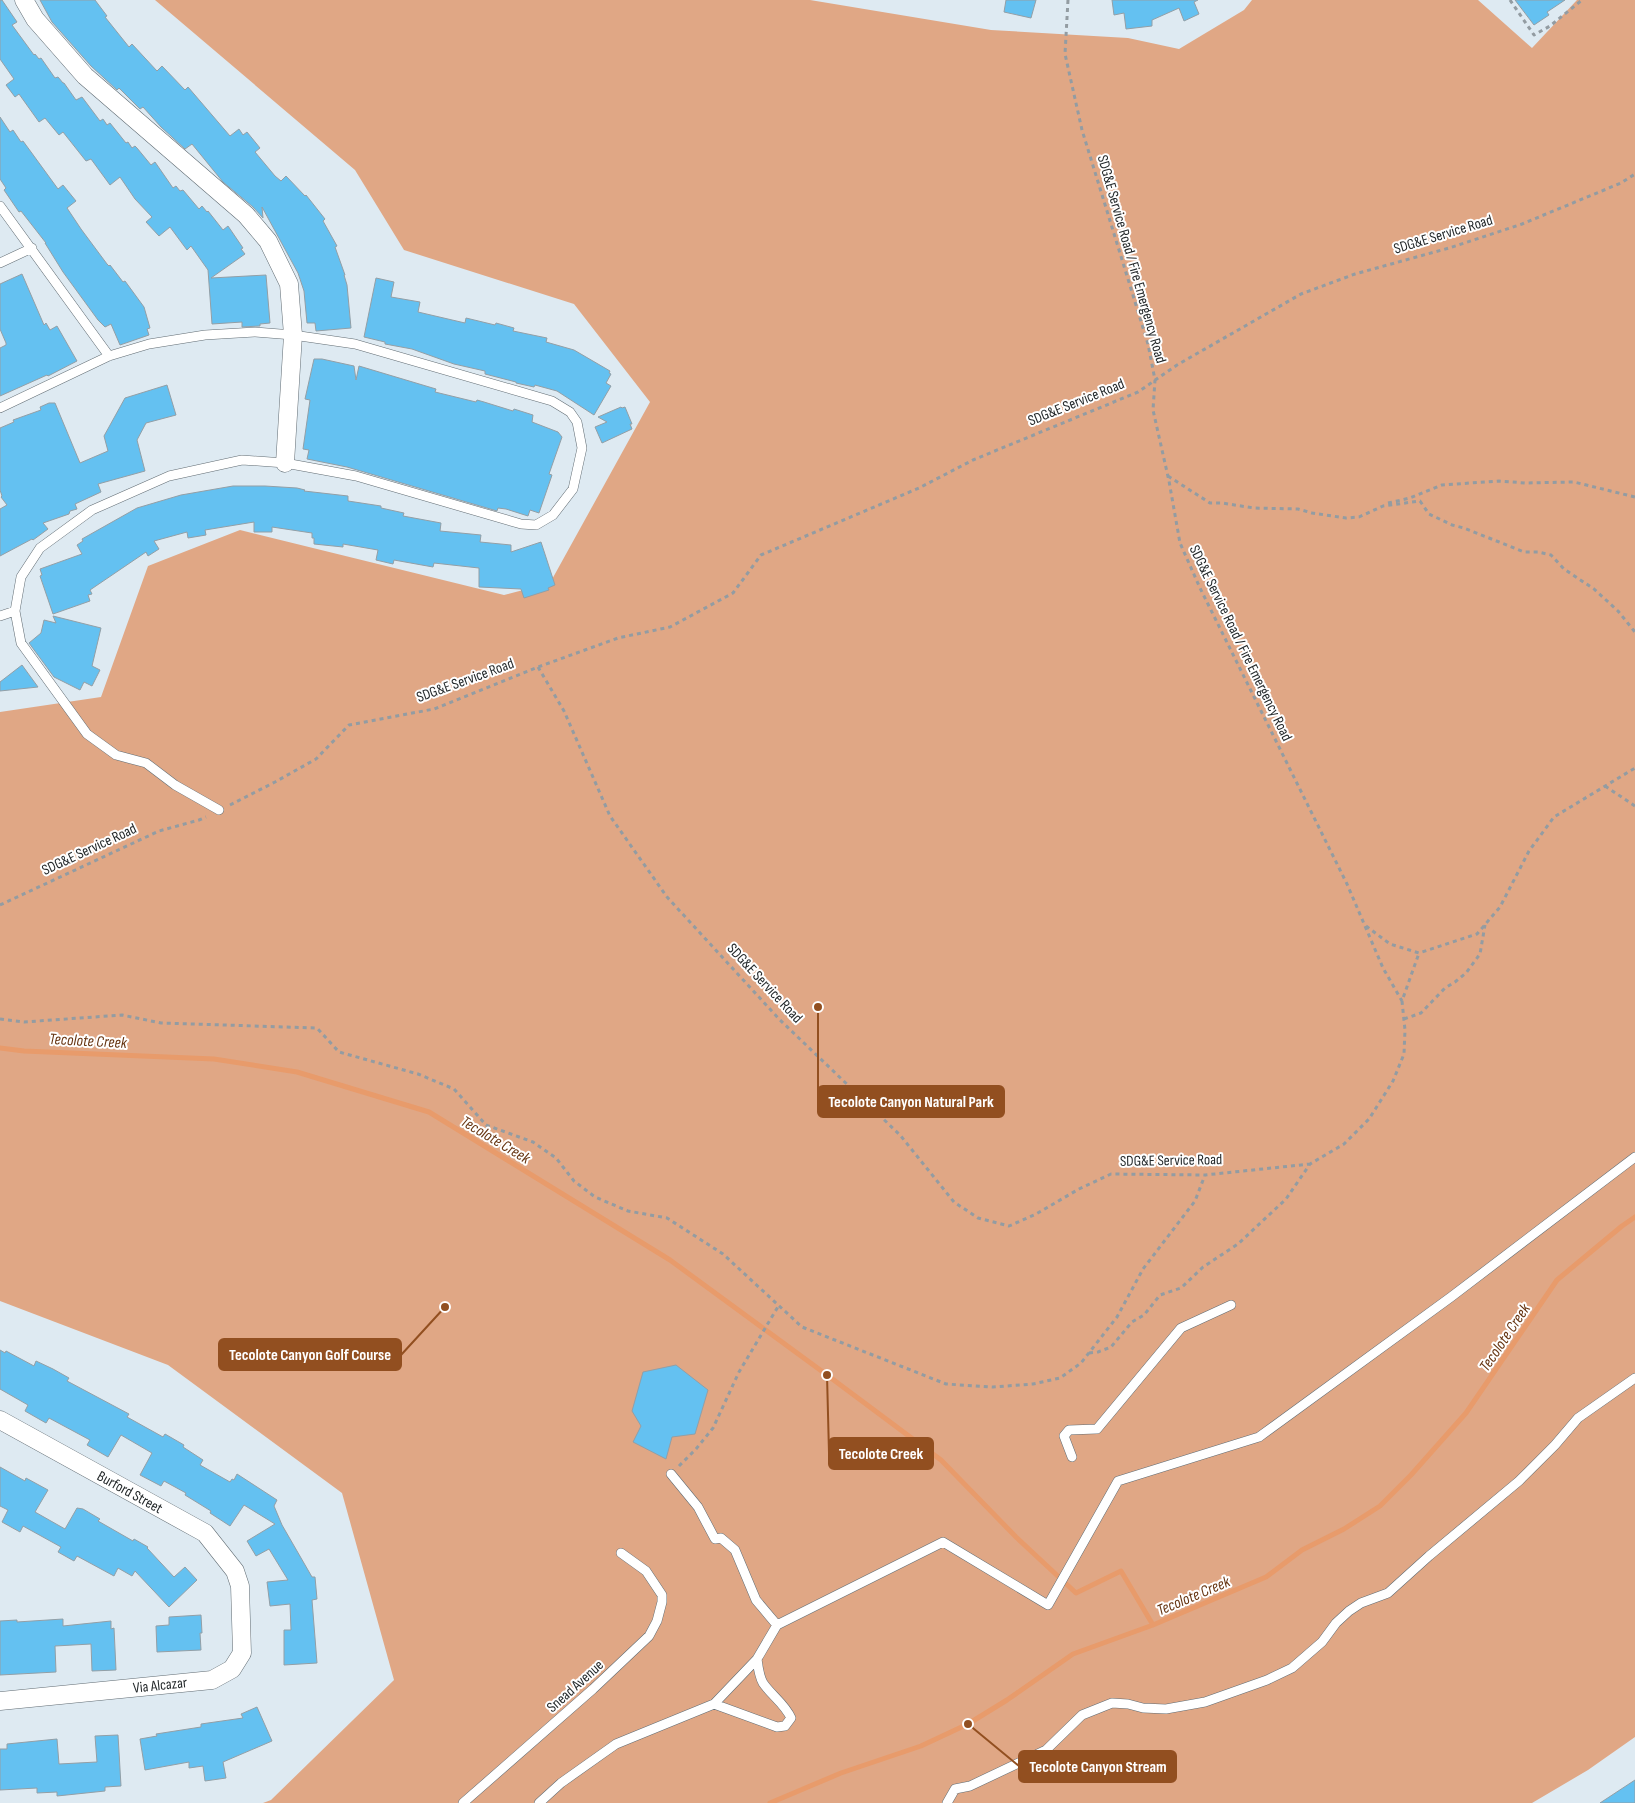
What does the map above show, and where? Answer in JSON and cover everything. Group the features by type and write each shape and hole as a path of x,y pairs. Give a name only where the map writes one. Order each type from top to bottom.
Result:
{"street":[{"path":"24,0 35,19 85,76 246,215 268,241 288,284 293,335 285,463"},
{"name":"Burford Street","path":"0,1420 205,1533 235,1571 240,1586"},
{"name":"Via Alcazar","path":"0,1700 212,1680 232,1669 242,1653 240,1586"}],"lane":[{"path":"0,206 110,356"},
{"path":"0,263 32,248"},
{"path":"0,408 110,356 149,344 205,335 255,332 293,335 355,344 552,401 570,412 577,422 582,448 573,488 553,515 536,524 521,524 356,476 285,463 242,460 169,476 92,510 40,548 21,577 15,611 22,643 87,734 116,755 146,763 175,785 219,810"},
{"path":"0,616 15,611"},
{"path":"539,1803 561,1782 616,1744 714,1704 757,1659 777,1625 943,1542 1048,1605 1118,1481 1258,1437 1451,1297 1635,1157"},
{"path":"1072,1457 1064,1436 1069,1430 1097,1429 1181,1328 1231,1305"},
{"path":"947,1803 955,1789 970,1786 1046,1750 1082,1715 1112,1703 1128,1704 1143,1708 1166,1709 1205,1702 1267,1680 1292,1668 1322,1642 1336,1623 1349,1611 1362,1603 1388,1593 1519,1481 1555,1445 1578,1418 1635,1378"},
{"path":"671,1474 698,1507 715,1539 721,1538 735,1550 756,1600 777,1625"},
{"name":"Snead Avenue","path":"464,1803 593,1689 649,1636 657,1621 662,1595 646,1571 621,1553"},
{"path":"714,1704 777,1727 782,1728 788,1723 791,1718 789,1714 763,1683 757,1659"}],"path":[{"name":"SDG&E Service Road / Fire Emergency Road","path":"1068,0 1065,54 1082,130 1148,344 1155,380 1153,410 1168,476 1180,543 1200,588 1347,884 1383,968 1402,1001"},
{"path":"1510,0 1534,35 1550,26 1582,0"},
{"name":"SDG&E Service Road","path":"0,904 159,831 199,820 275,782 316,759 349,724 434,709 538,667 618,638 670,628 733,593 761,555 919,488 973,460 1138,392 1177,366 1301,294 1355,274 1449,248 1522,224 1621,183 1635,174"},
{"path":"1168,476 1210,503 1254,508 1298,509 1346,518 1359,517 1394,500 1410,498 1442,485 1499,482 1574,482 1635,497"},
{"path":"1383,506 1420,501 1429,514 1452,526 1464,528 1524,552 1538,552 1551,555 1564,569 1594,589 1635,632"},
{"name":"SDG&E Service Road","path":"538,667 564,711 610,816 667,896 780,1020 900,1135 954,1202 978,1218 1009,1226 1036,1214 1079,1189 1111,1174 1205,1175 1310,1164"},
{"path":"1366,926 1390,944 1419,953 1477,934 1500,907 1529,851 1554,817 1635,768"},
{"path":"1605,786 1635,806"},
{"path":"1404,1019 1422,1014 1445,988 1466,973 1480,954 1486,924"},
{"path":"1089,1353 1111,1347 1132,1322 1144,1315 1160,1295 1181,1288 1203,1267 1238,1244 1286,1199 1310,1164 1344,1144 1369,1119 1393,1081 1404,1054 1405,1030 1402,1001 1419,953"},
{"path":"0,1019 24,1022 122,1015 161,1023 317,1028 339,1052 418,1074 454,1089 486,1125 533,1142 556,1158 574,1181 595,1197 628,1212 667,1218 723,1254 802,1327 946,1384 993,1387 1033,1384 1060,1378 1081,1363 1117,1317 1143,1269 1195,1201 1205,1175"},
{"path":"671,1474 696,1449 712,1428 739,1372 779,1305"}],"shaded area":[{"path":"155,0 810,0 991,30 1128,38 1179,49 1244,10 1252,0 1478,0 1532,48 1577,0 1635,0 1635,1737 1588,1770 1532,1803 263,1803 271,1800 394,1680 342,1493 168,1365 0,1301 0,712 101,697 148,566 240,530 504,595 550,583 650,402 574,304 404,250 355,170"}],"building":[{"path":"0,0 2,0 17,22 12,25 34,55 39,59 41,58 55,78 58,77 64,83 76,100 82,97 100,121 103,119 107,125 110,123 126,143 128,142 132,148 135,146 151,165 155,162 173,188 176,186 180,191 183,190 199,209 202,206 208,211 223,230 228,226 245,254 211,278 266,275 270,323 260,324 260,326 242,327 242,322 212,324 208,270 191,246 187,250 170,227 159,236 146,222 152,217 135,199 120,177 110,185 91,159 86,161 63,132 59,135 45,118 39,122 19,94 15,97 6,85 14,79 0,59"},
{"path":"40,0 95,0 107,16 105,17 129,47 132,44 157,71 162,66 185,90 188,87 230,136 239,129 243,135 247,132 260,148 255,152 275,176 281,181 286,176 306,195 325,219 323,221 337,246 335,247 345,275 351,328 316,331 315,323 307,323 304,291 298,273 262,207 263,218 223,182 192,144 185,149 143,107 140,109 119,88 117,90 91,66 52,22"},
{"path":"1006,0 1036,0 1031,18 1004,12"},
{"path":"1112,0 1198,0 1194,2 1199,14 1184,21 1179,8 1152,20 1152,26 1126,29 1124,13 1114,15"},
{"path":"1515,0 1565,0 1547,12 1549,15 1534,25"},
{"path":"0,117 10,132 13,130 21,142 23,141 58,189 63,185 76,201 67,208 107,264 110,265 123,282 125,281 144,307 150,328 147,329 149,335 120,345 111,324 105,327 98,320 63,272 46,243 21,211 19,212 4,190 6,188 0,179"},
{"path":"22,274 44,325 46,323 50,330 57,326 77,361 48,376 0,396 0,348 6,345 6,343 0,329 0,284"},
{"path":"376,278 394,282 391,297 420,302 418,312 465,323 466,318 495,325 496,323 514,328 513,331 547,338 546,342 574,350 610,371 609,373 611,374 606,383 611,386 594,415 557,391 535,385 534,387 516,383 485,374 485,371 454,364 412,349 385,344 385,342 364,337"},
{"path":"314,359 354,366 356,380 359,366 436,389 435,392 476,402 477,400 513,411 514,409 533,415 532,422 558,432 562,437 549,474 552,475 539,513 530,510 528,516 506,509 498,508 497,511 347,467 307,459 309,450 303,449 310,400 305,399"},
{"path":"167,385 176,415 146,423 137,440 145,471 98,484 101,492 75,504 77,509 70,511 69,514 43,523 48,529 33,540 0,556 0,509 7,505 1,497 0,490 0,428 14,422 13,420 41,410 40,407 49,403 55,403 80,463 108,451 104,436 125,398"},
{"path":"625,407 632,424 630,424 632,429 602,443 595,427 607,422 598,417"},
{"path":"233,486 297,488 304,491 348,496 348,501 381,506 381,508 404,513 403,516 441,523 440,531 481,535 480,542 511,545 511,552 541,542 555,585 548,588 549,590 524,598 521,589 479,587 479,568 434,563 433,567 394,560 393,564 376,560 378,550 343,544 343,547 314,544 312,533 272,527 272,532 254,532 254,522 205,530 206,535 188,538 187,532 154,541 159,549 148,556 146,552 90,590 92,594 88,595 90,601 53,614 40,576 42,575 40,569 82,554 77,545 83,541 82,539 137,508 181,495"},
{"path":"53,616 101,628 92,666 100,670 92,686 84,682 80,690 54,677 29,643 41,633 44,620 56,623"},
{"path":"22,665 38,687 0,691 0,682"},
{"path":"0,1350 5,1353 6,1351 34,1366 36,1361 53,1369 69,1378 67,1381 129,1414 127,1417 163,1437 165,1434 184,1445 183,1447 203,1460 200,1465 230,1482 232,1479 234,1480 237,1474 277,1500 274,1506 282,1525 312,1577 315,1577 317,1599 312,1600 317,1663 284,1665 284,1630 291,1630 290,1604 270,1606 267,1582 288,1580 269,1549 256,1556 247,1541 275,1524 244,1505 230,1526 210,1513 211,1511 185,1495 186,1493 164,1481 161,1486 140,1475 152,1453 121,1435 108,1457 87,1445 90,1440 49,1418 46,1423 25,1411 28,1405 0,1389"},
{"path":"676,1365 708,1390 695,1434 672,1437 666,1459 633,1442 641,1426 632,1411 643,1372"},
{"path":"0,1467 25,1481 26,1478 48,1490 35,1512 65,1529 77,1508 83,1509 100,1519 98,1521 133,1541 134,1539 148,1547 174,1577 185,1567 197,1580 169,1607 135,1571 132,1576 118,1568 114,1576 77,1556 74,1561 58,1552 61,1547 23,1526 20,1532 2,1522 8,1510 0,1506"},
{"path":"201,1615 201,1650 157,1652 156,1626 169,1625 169,1617"},
{"path":"63,1619 63,1626 111,1621 111,1629 114,1628 116,1670 92,1671 91,1644 55,1646 56,1672 0,1675 0,1621 17,1620 17,1622"},
{"path":"257,1707 272,1741 223,1762 226,1778 205,1781 203,1766 189,1768 189,1762 145,1770 140,1739 157,1736 156,1734 201,1727 201,1724 243,1718 241,1714"},
{"path":"118,1735 121,1786 105,1787 105,1791 57,1796 57,1792 37,1793 37,1788 0,1790 0,1749 7,1749 7,1744 57,1739 59,1764 97,1762 95,1736"},
{"path":"1635,1780 1635,1803 1600,1803"}],"waterway":[{"name":"Tecolote Creek","path":"0,1048 24,1051 214,1059 297,1072 429,1112 670,1260 827,1375 941,1460 1016,1537 1076,1593 1121,1571 1153,1625 1266,1577 1302,1550 1344,1529 1380,1506 1411,1475 1466,1413 1557,1280 1635,1217"},
{"path":"770,1803 841,1773 921,1746 968,1724 1007,1700 1073,1654 1153,1625"}],"place":[{"name":"Tecolote Canyon Natural Park","path":"818,1007"},
{"name":"Tecolote Canyon Golf Course","path":"445,1307"},
{"name":"Tecolote Creek","path":"827,1375"},
{"name":"Tecolote Canyon Stream","path":"968,1724"}]}
